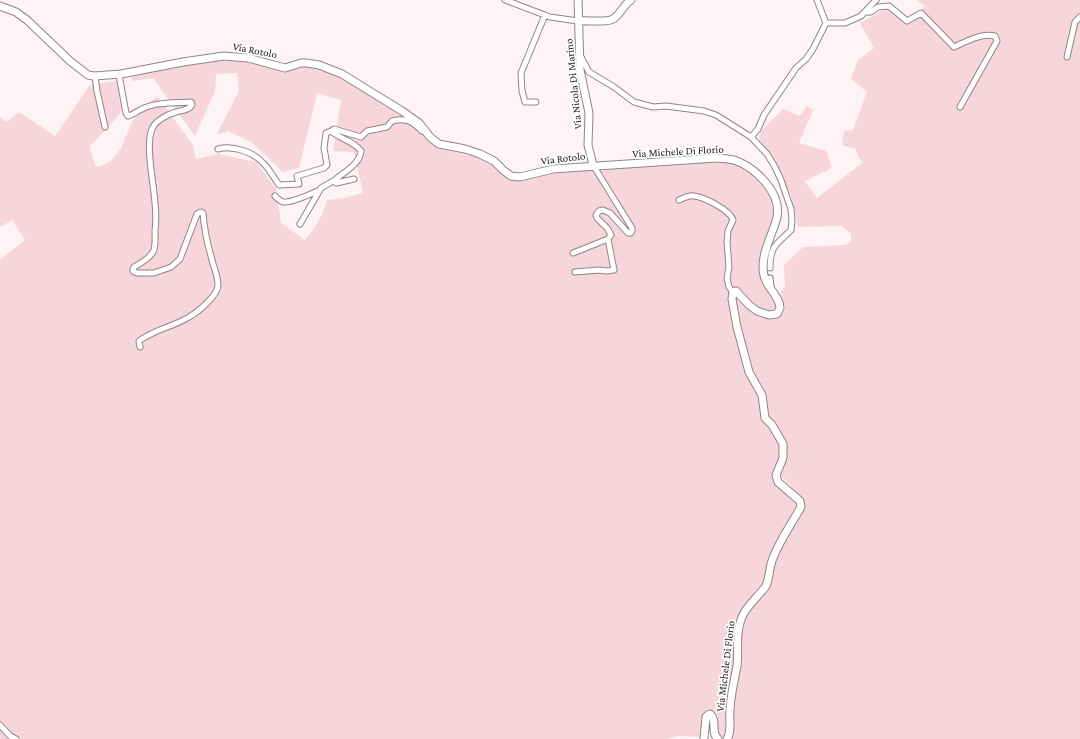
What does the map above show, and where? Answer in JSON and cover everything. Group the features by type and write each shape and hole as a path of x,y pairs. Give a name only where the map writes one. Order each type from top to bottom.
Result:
{"street":[{"path":"505,0 546,15 578,21 607,21 613,19 626,3 631,0"},
{"name":"Via Nicola Di Marino","path":"578,0 580,70 589,113 588,145 593,165"},
{"path":"751,137 796,68 806,59 813,49 826,23 817,0"},
{"path":"826,23 845,23 861,16 876,0"},
{"name":"Via Rotolo","path":"0,6 16,12 27,20 88,75 119,75 183,62 224,56 248,58 285,68 301,63 307,63 342,74 373,92 419,123 430,138 439,144 466,149 480,154 494,161 502,170 511,176 520,177 553,169 579,168 593,165"},
{"path":"865,12 871,12 878,7 889,6 907,21 921,13 954,47 973,38 988,35 995,36 997,41 960,107"},
{"path":"536,102 525,102 522,91 521,73 546,15"},
{"path":"1067,57 1075,22 1080,17"},
{"path":"579,55 590,72 634,102 652,107 666,106 704,111 716,115 751,137 767,154 775,167 787,195 791,209 792,227 791,230 777,242 770,260 770,268"},
{"path":"119,75 126,113 128,116 133,115 142,109 157,105 191,102 192,105 190,108 177,111 159,121 153,127 150,134 150,151 156,205 154,252 147,260 132,269 137,273 154,273 171,267 180,259 197,214 201,212 203,213 206,239 217,276 218,288 202,308 190,317 148,334 139,341 140,346"},
{"path":"95,76 105,127"},
{"path":"218,149 224,147 234,148 255,156 264,163 279,185 283,186 299,184 297,176 324,168 327,165 324,140 326,133 334,129 361,137 367,131 387,127 392,121 404,119 416,125 427,134"},
{"path":"276,196 284,202 298,199 319,190 335,180 358,160 361,156 361,151 351,142 336,136 331,131"},
{"name":"Via Michele Di Florio","path":"593,165 716,158 734,160 747,167 760,178 771,191 777,204 777,216 766,249 763,266 764,278 780,305 779,312 773,315 763,314 757,311 746,302 738,291 733,292 732,299 737,328 749,372 762,395 765,418 772,425 783,444 783,458 776,475 776,479 801,503 801,506 774,556 766,586 745,611 741,619 737,646 737,666 733,682 730,709 730,734 727,739"},
{"path":"575,272 614,270 608,239 611,235 596,215 601,210 610,214 628,233 632,231 632,228 593,165"},
{"path":"335,180 336,183 354,179"},
{"path":"300,224 319,190"},
{"path":"679,200 692,196 698,197 716,205 731,215 733,220 729,226 727,235 729,267 727,278 729,287 733,292"},
{"path":"573,253 608,239"},
{"path":"770,278 770,288"},
{"name":"Via Michele Di Florio","path":"704,739 706,717 710,714 713,718 714,735 718,739"},
{"path":"0,725 10,736 16,739"}],"shaded area":[{"path":"917,0 1080,0 1080,739 733,739 734,705 740,668 742,632 745,618 749,610 768,589 774,566 782,546 797,522 803,502 802,497 781,476 781,434 769,416 762,387 753,372 743,339 735,297 736,296 746,307 761,317 767,319 777,318 785,310 781,292 785,286 784,265 803,247 846,245 851,241 851,234 842,226 798,227 791,195 773,160 759,138 760,132 783,109 800,116 807,106 813,110 799,143 826,151 832,168 805,181 817,198 862,163 855,149 842,145 844,131 853,130 867,92 851,79 858,60 874,48 860,23 887,8 907,24 925,6"},
{"path":"224,60 247,62 285,72 307,66 340,77 376,98 417,126 427,140 437,148 479,158 491,164 500,173 510,179 521,180 554,173 579,172 594,169 716,161 732,163 748,171 767,191 774,206 774,214 763,246 759,267 761,279 777,308 773,311 757,307 740,289 736,287 730,290 729,300 746,373 759,396 762,420 770,427 779,444 779,457 772,474 773,480 775,484 797,503 798,506 772,550 768,559 763,584 742,609 738,618 733,646 733,666 725,709 726,734 724,737 718,735 717,718 711,710 706,711 702,716 701,737 678,736 667,739 0,739 0,260 25,240 12,220 0,227 0,117 7,122 19,112 55,136 90,85 117,81 122,99 121,112 90,148 95,165 98,167 111,161 121,148 131,124 137,115 157,96 193,145 196,159 219,154 256,162 276,189 281,223 305,240 318,222 327,200 344,198 363,193 354,152 333,151 341,100 317,93 299,168 283,172 251,142 228,131 217,134 239,91 237,73 216,74 215,91 195,136 153,78 132,81 131,76"}]}
